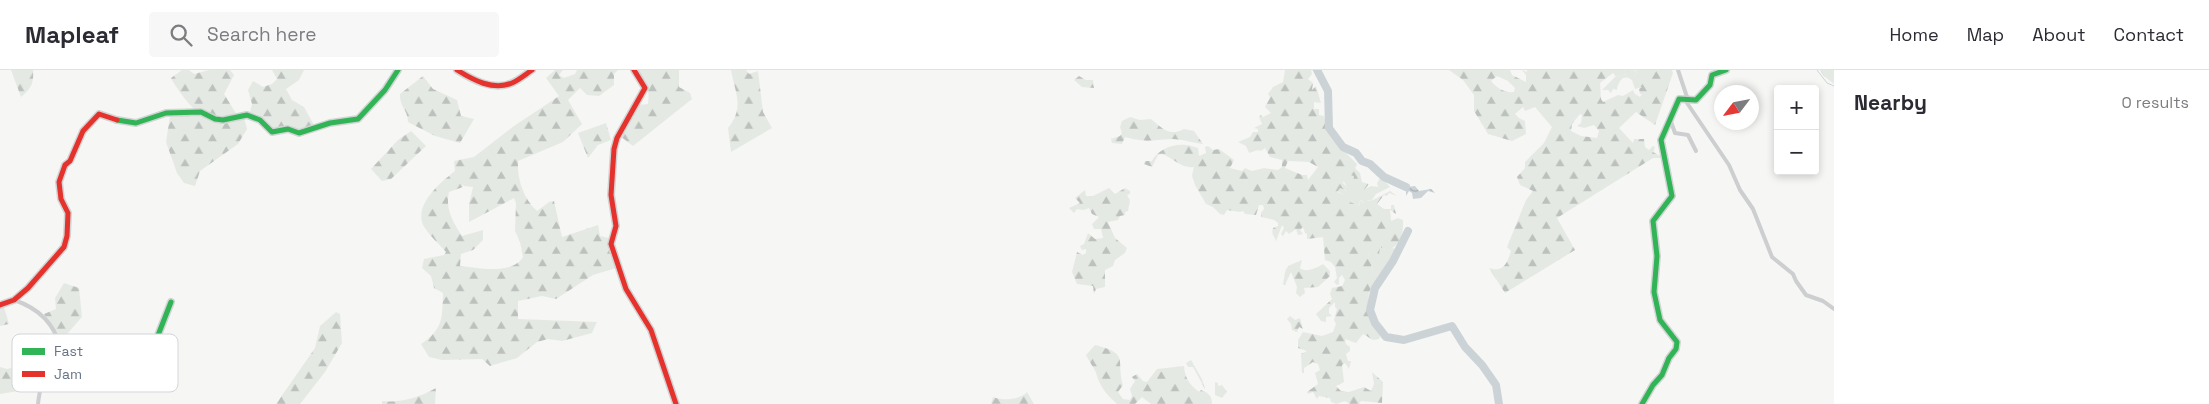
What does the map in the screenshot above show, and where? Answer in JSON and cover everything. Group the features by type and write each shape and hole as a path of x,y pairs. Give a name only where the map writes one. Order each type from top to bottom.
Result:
{"street":[{"path":"0,305 14,300 28,288 64,246 67,236 68,213 61,198 59,182 64,164 70,161 83,132 99,114 121,121 136,122 146,121 166,113 201,112 215,119 223,120 247,115 260,120 272,132 288,129 299,134 330,123 358,119 386,90 398,70"},
{"path":"456,70 475,82 493,85 512,83 532,70"},
{"path":"634,70 646,88 617,138 614,149 611,196 616,226 611,244 626,289 651,330 676,404"},
{"path":"1678,70 1688,100 1687,103 1729,165 1740,190 1753,209 1772,257 1793,274 1806,295 1823,301 1834,309"},
{"path":"1642,404 1653,385 1662,375 1668,358 1676,348 1676,342 1660,320 1654,292 1657,256 1654,221 1658,212 1672,196 1666,163 1660,147 1665,128 1679,99 1696,100 1710,85 1712,76 1726,70"},
{"path":"1670,119 1675,133 1688,135 1696,150"},
{"path":"14,300 34,308 51,324 55,334"},
{"path":"160,334 171,302"}],"green space":[{"path":"11,70 33,70 31,85 21,97"},
{"path":"182,70 189,70 194,74 209,70 230,70 234,75 224,94 237,115 221,116 209,114 193,107 182,95 171,78"},
{"path":"272,70 304,70 299,80 286,89 292,100 304,107 314,125 299,131 290,125 273,128 259,115 250,112 252,104 248,90 253,81 263,87 272,84 277,79"},
{"path":"555,70 563,70 559,75 564,78 575,74 577,70 618,70 614,74 614,85 599,96 587,95 580,88 568,100 582,124 563,142 518,161 522,188 532,206 537,211 549,202 554,201 562,237 598,225 600,236 609,238 608,248 616,268 593,275 556,299 542,296 518,301 518,319 597,322 592,333 562,341 548,339 537,342 517,358 490,366 482,359 442,360 429,357 421,344 438,328 442,316 443,293 434,288 431,276 422,268 424,259 444,255 446,252 423,225 422,209 436,187 455,171 454,161 474,157 514,126 559,96 546,78","holes":["462,184 473,187 469,204 469,222 514,198 516,203 515,231 520,242 523,257 518,263 494,269 460,266 461,254 473,250 483,240 483,230 462,236 449,210 449,192 463,187"]},
{"path":"636,70 679,70 679,87 690,93 692,99 633,146 620,136 638,105 648,104 649,98 647,89"},
{"path":"731,70 746,70 749,74 758,71 763,112 772,128 731,152 728,128 736,113 737,100"},
{"path":"1285,70 1311,70 1312,74 1308,79 1313,83 1312,90 1316,86 1321,103 1314,102 1314,109 1319,109 1319,115 1324,116 1327,127 1341,148 1356,163 1355,168 1360,173 1362,182 1369,184 1365,189 1358,191 1353,184 1354,176 1346,174 1343,183 1347,187 1347,191 1340,188 1337,192 1350,197 1350,202 1360,206 1359,200 1364,203 1366,200 1371,201 1390,191 1397,196 1389,193 1387,196 1384,195 1377,204 1384,209 1391,209 1391,205 1394,205 1396,214 1390,210 1391,221 1398,218 1403,220 1403,230 1400,238 1391,249 1387,251 1380,247 1379,254 1370,251 1368,255 1372,263 1371,267 1376,275 1374,277 1375,285 1369,293 1369,303 1377,323 1376,326 1381,327 1382,330 1379,332 1380,338 1373,340 1363,334 1356,343 1345,339 1346,344 1350,347 1350,351 1346,354 1348,361 1351,361 1349,369 1345,363 1342,365 1344,382 1336,386 1341,391 1349,392 1364,387 1371,391 1374,384 1372,372 1383,382 1382,403 1361,401 1359,404 1350,404 1345,401 1336,404 1331,402 1330,398 1319,396 1317,399 1313,392 1308,394 1307,392 1318,384 1315,373 1320,370 1318,364 1313,362 1304,368 1304,373 1302,373 1301,354 1307,351 1298,348 1298,340 1303,332 1322,336 1333,332 1336,324 1334,320 1337,309 1335,302 1329,308 1329,313 1332,316 1326,317 1326,322 1321,321 1316,314 1332,299 1330,294 1332,288 1342,286 1345,280 1342,275 1339,278 1339,284 1337,285 1334,282 1337,278 1335,267 1331,262 1325,260 1323,237 1307,239 1307,234 1303,227 1300,230 1303,234 1298,235 1296,229 1289,234 1286,231 1283,236 1281,234 1284,228 1282,225 1276,241 1272,230 1278,226 1278,223 1261,217 1264,209 1263,205 1259,205 1256,215 1245,214 1243,211 1227,210 1224,215 1220,214 1213,207 1206,204 1195,185 1192,175 1194,167 1182,165 1162,154 1158,155 1152,167 1144,164 1145,161 1152,161 1154,157 1166,148 1176,145 1189,145 1198,148 1199,156 1206,153 1205,147 1208,146 1213,150 1219,149 1234,160 1230,168 1242,171 1245,168 1252,171 1264,168 1278,170 1282,167 1282,160 1270,157 1265,148 1261,151 1249,153 1246,146 1238,142 1250,137 1253,132 1258,132 1258,129 1254,128 1262,124 1259,117 1271,113 1265,107 1270,97 1268,94 1273,87 1283,82","holes":["1288,161 1309,162 1318,167 1308,180 1307,175 1302,175 1285,168"]},
{"path":"1449,70 1510,70 1512,75 1526,82 1526,75 1522,70 1527,72 1527,70 1632,70 1616,77 1613,73 1600,83 1601,99 1603,102 1618,95 1623,96 1633,90 1640,97 1642,94 1640,94 1639,89 1642,87 1635,89 1632,80 1637,71 1635,70 1672,70 1673,73 1655,125 1636,112 1619,128 1633,143 1634,139 1644,139 1645,147 1649,150 1653,146 1655,147 1653,152 1664,158 1653,158 1557,218 1575,250 1505,293 1489,268 1501,268 1508,259 1511,251 1507,247 1526,200 1533,191 1520,185 1517,177 1525,168 1525,162 1544,143 1552,127 1535,107 1525,111 1523,107 1515,114 1525,121 1526,134 1512,141 1488,134 1474,111 1474,95 1463,80","holes":["1497,76 1508,81 1515,88 1514,92 1504,91 1496,86 1491,81","1580,114 1582,115 1581,123 1577,126 1584,128 1594,125 1599,131 1597,138 1581,136 1571,131 1572,124"]},
{"path":"1632,70 1637,71 1632,80 1626,77 1622,79 1618,84 1617,90 1613,89 1611,93 1608,90 1602,90 1615,77 1622,76"},
{"path":"1820,70 1834,70 1834,84 1824,76"},
{"path":"423,76 433,89 457,100 461,116 474,119 460,143 435,136 408,122 400,94"},
{"path":"1079,76 1086,80 1093,80 1094,88 1082,87 1074,80"},
{"path":"197,114 221,123 244,118 247,129 238,144 200,171 195,186 184,183 177,173 166,142 170,116"},
{"path":"1130,117 1140,120 1151,119 1170,132 1184,129 1194,131 1203,144 1176,139 1144,141 1125,137 1122,144 1112,143 1111,139 1120,136 1122,133 1120,127 1122,121"},
{"path":"606,123 611,140 598,145 588,158 578,133"},
{"path":"411,131 426,146 391,179 382,181 371,169 398,140"},
{"path":"1346,174 1352,174 1365,189 1371,186 1378,187 1377,183 1381,177 1390,187 1376,194 1371,201 1368,200 1364,203 1361,200 1359,202 1360,206 1350,202 1346,196 1337,191 1340,188 1346,191 1347,187 1343,180"},
{"path":"1109,188 1115,194 1125,188 1130,191 1130,194 1127,195 1130,200 1128,211 1125,212 1125,215 1120,216 1118,220 1108,222 1115,238 1127,248 1125,253 1115,260 1113,266 1105,270 1105,287 1096,289 1094,294 1093,286 1077,284 1072,272 1077,252 1083,255 1086,253 1086,249 1082,250 1080,246 1084,244 1088,233 1095,239 1103,238 1101,229 1094,229 1092,224 1099,217 1092,214 1089,208 1084,210 1077,209 1074,213 1069,208 1080,203 1075,198 1085,190 1086,196 1093,196"},
{"path":"1379,247 1385,250 1394,248 1395,250 1382,274 1374,283 1373,270 1368,255 1370,251 1379,250"},
{"path":"1302,260 1300,268 1305,270 1311,269 1323,264 1330,271 1330,276 1318,287 1304,288 1305,293 1300,297 1296,293 1297,287 1291,272 1285,285 1283,284 1287,268"},
{"path":"64,283 79,288 82,317 67,334 56,334 44,314 56,309 55,298"},
{"path":"4,307 9,324 0,326 0,308"},
{"path":"336,312 340,314 342,343 325,372 300,404 276,404 315,348 320,326"},
{"path":"1290,316 1295,320 1300,318 1303,329 1299,327 1297,332 1292,330 1291,324 1287,319"},
{"path":"1095,345 1113,351 1120,359 1123,385 1118,392 1123,399 1130,400 1132,396 1130,389 1135,381 1132,377 1137,374 1143,381 1147,382 1157,369 1184,366 1185,374 1190,383 1199,392 1201,390 1208,394 1211,397 1212,404 1151,404 1142,397 1135,404 1117,404 1102,386 1086,355"},
{"path":"1191,360 1202,379 1205,389 1193,367 1188,367 1186,363"},
{"path":"0,367 7,369 12,368 12,392 0,394"},
{"path":"1215,382 1218,383 1218,386 1222,385 1227,392 1222,398 1215,395"},
{"path":"436,388 435,404 382,404 382,401 410,399"},
{"path":"1027,392 1034,404 991,404 993,397 1011,399 1020,397"}],"water":[{"path":"1415,186 1419,191 1431,189 1435,193 1428,191 1421,198 1413,199 1412,193 1409,191 1406,196 1406,187"}],"waterway":[{"path":"1317,70 1328,91 1329,128 1343,147 1356,153 1362,161 1370,164 1384,177 1406,187"},
{"path":"1817,70 1827,83 1834,86"},
{"path":"1408,231 1393,261 1375,288 1370,310 1375,323 1386,337 1404,340 1452,326 1465,347 1482,365 1496,385 1499,404"}],"traffic: fast":[{"path":"117,120 136,123 166,113 201,112 215,119 223,120 247,115 260,120 272,132 288,129 299,133 330,123 358,119 385,90 398,70"},
{"path":"1642,404 1653,385 1662,375 1669,358 1676,349 1677,342 1660,320 1654,292 1657,256 1653,221 1672,196 1661,140 1679,99 1696,100 1710,85 1712,75 1726,70"},
{"path":"158,334 171,302"}],"traffic: jam":[{"path":"457,70 476,81 498,86 512,83 532,70"},
{"path":"634,70 645,88 617,138 614,149 611,195 616,226 611,244 626,289 651,330 676,404"},
{"path":"0,305 14,300 28,288 64,247 67,236 68,213 61,199 59,182 65,165 70,161 83,131 99,114 117,120"}]}
